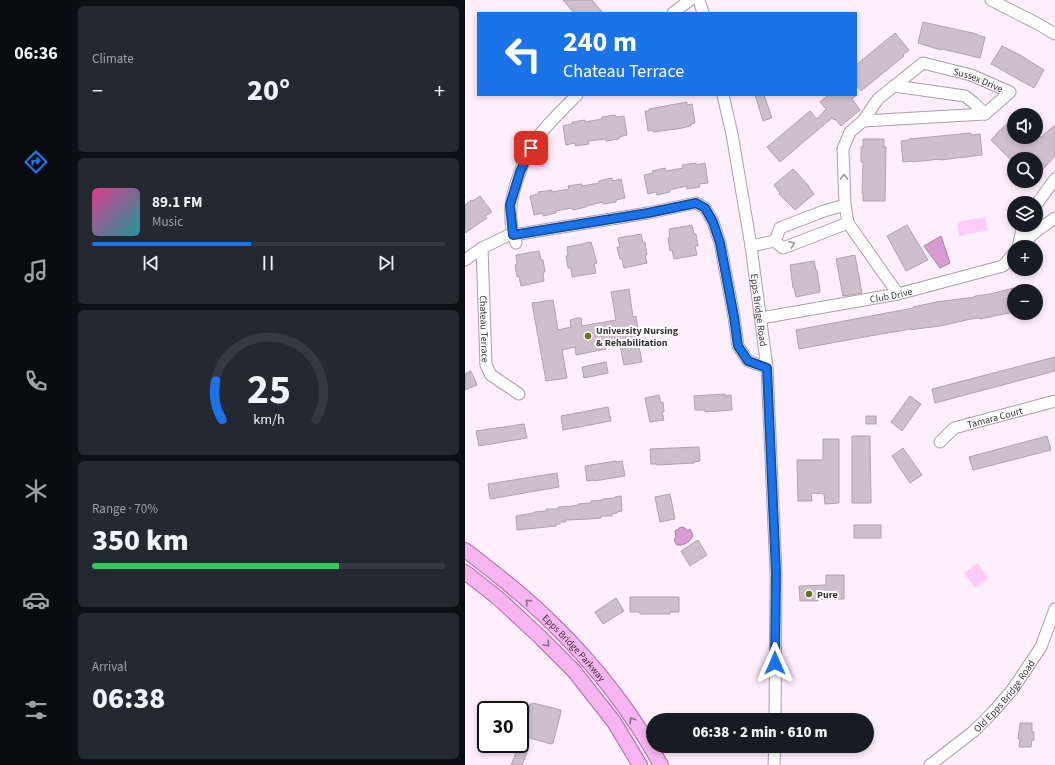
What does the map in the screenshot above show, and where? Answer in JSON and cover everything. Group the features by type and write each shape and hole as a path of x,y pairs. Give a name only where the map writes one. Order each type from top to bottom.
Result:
{"main road":[{"name":"Epps Bridge Parkway","path":"465,550 504,580 554,624 579,651 621,703 661,765"},
{"name":"Epps Bridge Parkway","path":"465,572 498,598 574,671 614,722 640,765"}],"street":[{"path":"674,12 691,0"},
{"path":"699,0 703,12"},
{"path":"991,0 1055,34"},
{"name":"Sussex Drive","path":"848,223 845,205 843,150 851,132 863,121 878,99 894,86 923,63 971,75 1011,92 985,114"},
{"path":"894,86 965,96 985,114"},
{"path":"515,239 510,205 525,159 548,125 576,96"},
{"name":"Epps Bridge Road","path":"723,96 732,134 751,246 767,368 776,573 775,713"},
{"path":"863,121 985,114"},
{"path":"1052,182 1055,196"},
{"path":"1042,196 1052,182"},
{"path":"465,260 482,248 507,236 515,239 696,203 705,208 713,222 720,243 738,346 748,361 767,368"},
{"path":"775,241 780,228 824,210 845,205"},
{"path":"1026,240 1055,218"},
{"path":"775,241 783,248 848,223 898,294"},
{"path":"751,246 775,241"},
{"name":"Chateau Terrace","path":"482,248 486,365 491,375 519,394"},
{"name":"Club Drive","path":"761,318 898,294 1003,266 1007,261"},
{"name":"Tamara Court","path":"940,442 954,428 1055,401"},
{"name":"Old Epps Bridge Road","path":"930,765 974,731 1012,690 1041,647 1055,609"},
{"path":"774,765 775,753"}],"shaded area":[{"path":"985,217 988,230 959,236 957,222"},
{"path":"941,236 950,263 940,268 924,246"},
{"path":"681,527 685,528 687,531 690,529 693,535 687,543 677,545 674,540 676,537 675,531"},
{"path":"978,563 988,579 975,588 964,573"}],"building":[{"path":"563,0 592,0 602,12 573,12"},
{"path":"923,22 985,37 980,58 941,50 918,43"},
{"path":"895,33 909,50 903,55 904,56 861,91 857,86 857,64"},
{"path":"1002,46 1044,70 1034,88 991,64"},
{"path":"755,96 764,96 772,118 763,121"},
{"path":"827,96 856,96 852,99 860,110 841,126 835,119 834,120 832,118 780,162 767,147 810,111 817,119 826,109 820,102"},
{"path":"687,102 687,105 692,104 695,123 691,124 691,126 653,132 653,130 648,131 645,111"},
{"path":"615,115 616,117 624,116 627,135 619,137 619,139 606,141 606,139 588,141 589,144 575,146 575,143 566,145 563,126 572,124 572,122 585,120 585,122"},
{"path":"1007,124 1007,144 1043,144 1043,135 1055,125 1055,156 1043,169 1043,152 1007,152 1007,156 991,140"},
{"path":"971,133 971,135 980,134 982,155 941,160 903,162 901,141"},
{"path":"863,139 884,139 884,147 886,147 885,201 863,201 863,162 861,162 861,147 863,147"},
{"path":"696,163 696,165 705,163 708,183 699,184 700,187 687,189 687,186 669,190 670,192 657,195 656,192 648,194 644,175 653,173 652,171 665,168 666,171 683,168 682,165"},
{"path":"793,169 809,186 814,194 795,210 779,194 780,193 774,185"},
{"path":"612,178 612,181 621,179 625,198 616,200 616,202 603,204 603,202 573,210 572,208 556,211 556,213 543,216 543,213 534,215 530,196 539,194 538,192 552,190 552,192 569,189 568,186 582,184 582,186 599,183 599,181"},
{"path":"480,196 492,212 485,216 487,218 465,233 465,205 471,200 473,201"},
{"path":"692,225 694,234 696,234 698,246 695,246 697,255 674,259 672,250 670,251 668,238 670,238 669,229"},
{"path":"907,225 928,260 906,271 887,236"},
{"path":"641,234 643,243 645,242 647,255 645,255 647,263 624,268 617,247 620,247 618,238"},
{"path":"591,242 597,263 594,264 596,273 572,277 571,268 568,268 566,256 568,256 567,247"},
{"path":"539,251 541,260 543,260 545,272 543,272 544,281 521,286 519,276 517,277 515,265 517,264 516,255"},
{"path":"855,255 862,293 843,296 836,259"},
{"path":"814,261 817,270 820,292 796,297 793,288 790,265"},
{"name":"University Nursing & Rehabilitation","path":"629,289 633,317 636,316 638,330 636,331 642,362 624,365 619,340 612,345 606,346 606,349 576,355 575,347 562,350 567,378 546,381 532,303 553,300 558,330 571,327 570,320 577,318 581,318 582,326 616,320 611,292"},
{"path":"1007,290 1007,313 799,349 796,330 913,308 936,302 990,294"},
{"path":"1055,357 1055,371 935,403 932,389"},
{"path":"606,362 608,373 584,378 582,367"},
{"path":"471,371 477,385 465,390 465,374"},
{"path":"725,394 725,396 731,395 732,410 705,412 705,410 695,410 694,396"},
{"path":"659,395 661,403 663,402 664,412 662,412 664,420 650,422 645,398"},
{"path":"910,396 921,404 902,431 891,422"},
{"path":"608,407 611,421 563,430 561,416"},
{"path":"866,416 876,416 876,424 866,424"},
{"path":"524,424 527,438 479,446 476,431"},
{"path":"852,436 870,436 871,503 852,503"},
{"path":"1047,436 1051,450 973,470 969,457"},
{"path":"823,439 839,439 839,503 825,504 824,494 811,493 812,501 798,501 797,460 823,460"},
{"path":"699,447 700,461 694,463 651,464 650,449"},
{"path":"903,448 922,475 910,483 892,456"},
{"path":"622,461 625,476 587,481 585,466"},
{"path":"557,473 559,487 490,499 488,484"},
{"path":"670,494 675,519 660,522 655,497"},
{"path":"621,496 622,511 612,514 612,516 566,520 566,522 556,524 556,526 517,530 516,516 546,511 546,509 558,509 558,507 591,503 591,501"},
{"path":"854,525 881,525 881,538 854,538"},
{"path":"698,540 707,555 690,566 681,551"},
{"path":"826,575 844,575 844,599 800,601 799,586 826,585"},
{"path":"630,597 679,597 679,612 670,612 670,614 640,614 640,612 630,612"},
{"path":"616,598 624,611 603,624 595,612"},
{"path":"530,704 561,710 553,743 551,744 529,738 529,710"},
{"path":"1020,723 1032,723 1034,740 1032,740 1031,747 1019,747 1020,739 1018,739"},
{"path":"516,753 527,753 522,765 511,765"}],"place":[{"name":"University Nursing & Rehabilitation","path":"588,336"},
{"name":"Pure","path":"809,594"}],"route":[{"path":"531,148 520,172 510,205 513,235 648,213 696,203 705,208 713,222 720,243 738,346 748,361 767,368 776,573 775,663"}]}
